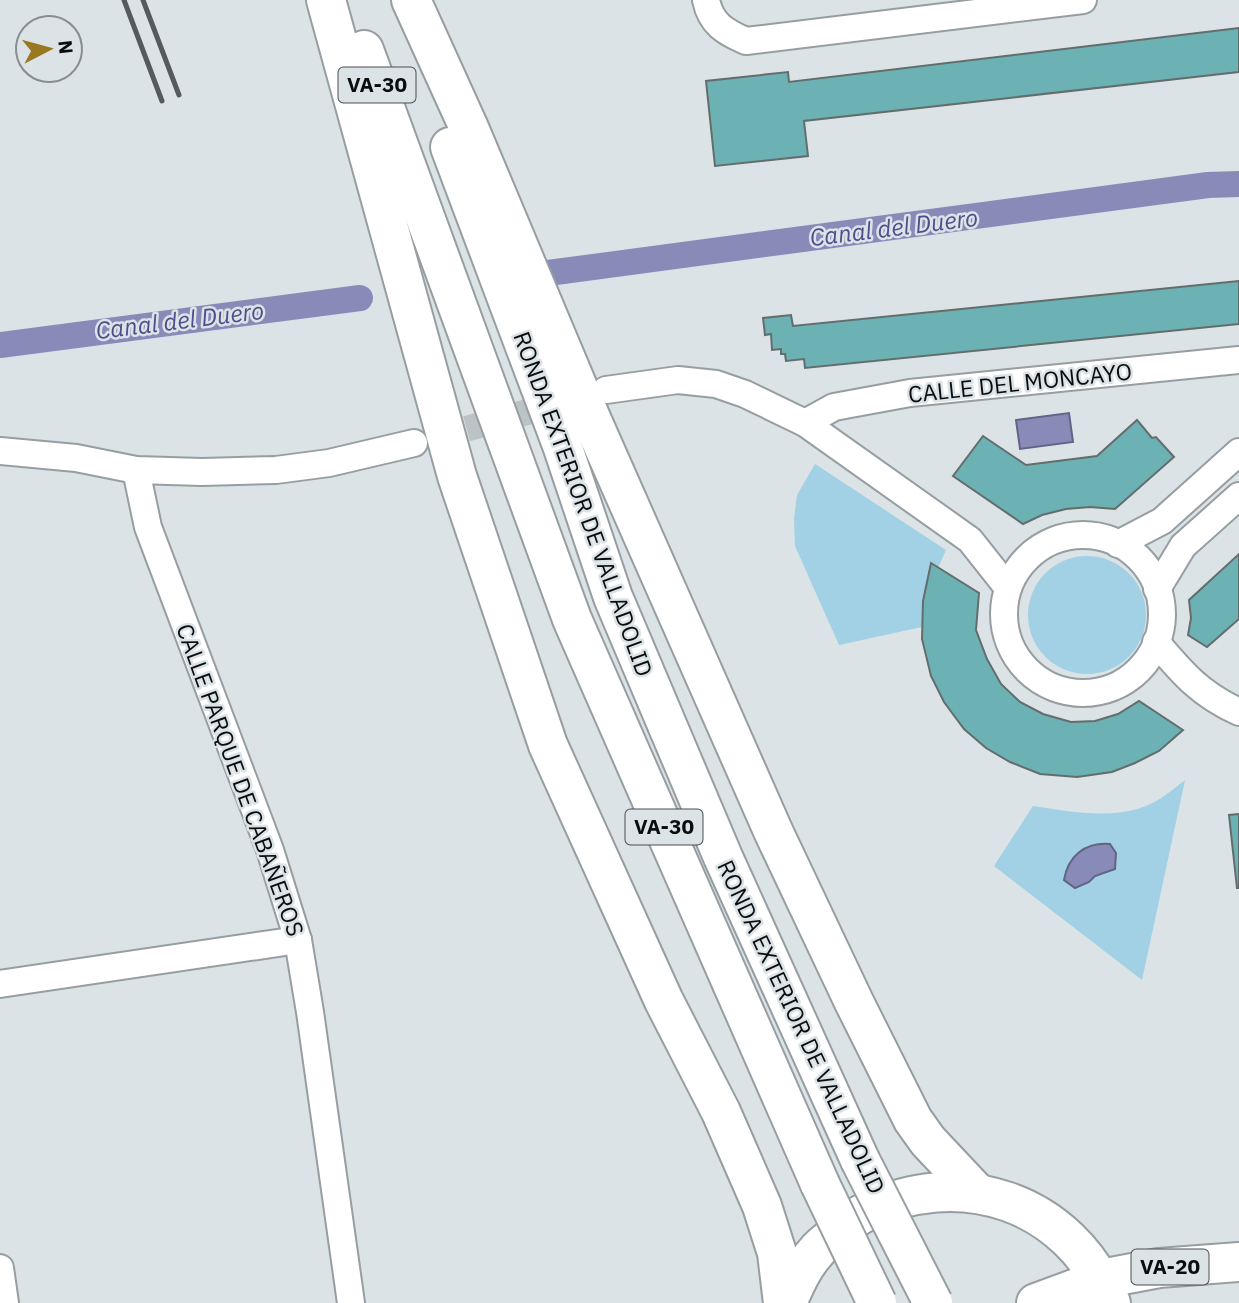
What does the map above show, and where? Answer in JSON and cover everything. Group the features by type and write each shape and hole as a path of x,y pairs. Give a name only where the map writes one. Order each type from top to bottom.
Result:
{"highway":[{"path":"326,0 457,476 548,745 664,1002 721,1112 762,1206 778,1253 785,1303"},
{"name":"RONDA EXTERIOR DE VALLADOLID","path":"346,0 572,619 820,1184 877,1303"},
{"name":"RONDA EXTERIOR DE VALLADOLID","path":"398,0 562,445 613,597 723,857 860,1160 933,1303"},
{"path":"411,0 469,128 590,416 712,694 842,978 913,1121 976,1192"},
{"path":"785,1303 816,1251 859,1216 896,1199 936,1191 976,1192 1015,1204 1051,1223 1078,1232 1110,1251 1166,1253 1227,1263"},
{"path":"1051,1223 1079,1248 1106,1291"},
{"name":"VA-20","path":"1036,1303 1106,1291 1159,1268 1227,1263"}],"street":[{"path":"707,7 724,31 746,41 1067,1"},
{"name":"CALLE DEL MONCAYO","path":"805,423 834,407 910,393 1239,360"},
{"path":"606,390 678,380 716,384 746,394 805,423 970,540 1008,588"},
{"path":"0,451 76,458 136,470 202,472 276,470 329,463 414,443"},
{"path":"1118,544 1162,521 1239,452"},
{"name":"CALLE PARQUE DE CABAÑEROS","path":"136,470 148,527 270,850 298,940 351,1303"},
{"path":"1157,589 1183,547 1239,496"},
{"path":"1091,535 1118,544 1143,564 1157,589 1161,603 1161,625 1148,658 1137,672 1119,685 1090,693 1066,692 1039,680 1020,662 1007,638 1004,619 1008,588 1016,572 1027,558 1043,546 1068,536 1091,535"},
{"path":"970,540 1027,558"},
{"path":"1156,642 1190,682 1218,702 1239,712"},
{"path":"1137,672 1190,682"},
{"path":"0,984 298,940"},
{"path":"0,1268 5,1303"}],"shaded area":[{"path":"1069,413 1073,442 1020,449 1016,420"},
{"path":"815,464 946,550 938,568 931,564 923,601 922,627 839,645 795,546 797,495"},
{"path":"1087,556 1120,566 1136,582 1146,615 1136,648 1120,664 1087,674 1054,664 1038,648 1028,615 1038,582 1054,566"},
{"path":"1185,780 1142,980 994,866 1033,806 1097,814 1129,811 1158,800"},
{"path":"1110,844 1116,853 1115,869 1095,876 1075,888 1064,880 1069,864 1079,852 1093,845"}],"building":[{"path":"1239,28 1239,72 804,121 808,156 715,166 706,81 788,72 789,82"},
{"path":"1239,281 1239,324 805,368 804,359 786,361 781,349 772,350 771,334 765,335 763,318 791,315 793,326"},
{"path":"1137,420 1152,438 1156,437 1174,457 1115,509 1066,509 1042,515 1023,524 953,476 983,436 1026,465 1097,456"},
{"path":"1239,554 1239,619 1207,647 1188,635 1191,618 1189,600"},
{"path":"931,563 979,593 976,630 987,659 1001,684 1020,702 1043,714 1071,722 1095,721 1118,714 1139,701 1183,730 1159,751 1135,763 1112,772 1077,777 1040,774 1010,762 986,748 964,729 944,702 931,676 922,639 923,601"},
{"path":"1239,814 1239,888 1237,888 1229,815"}],"waterway":[{"name":"Canal del Duero","path":"548,273 1208,185 1239,184"},
{"name":"Canal del Duero","path":"0,345 360,298"}],"tunnel":[{"path":"429,439 564,402"}],"railway":[{"path":"124,0 162,101"},
{"path":"143,0 179,95"}]}
